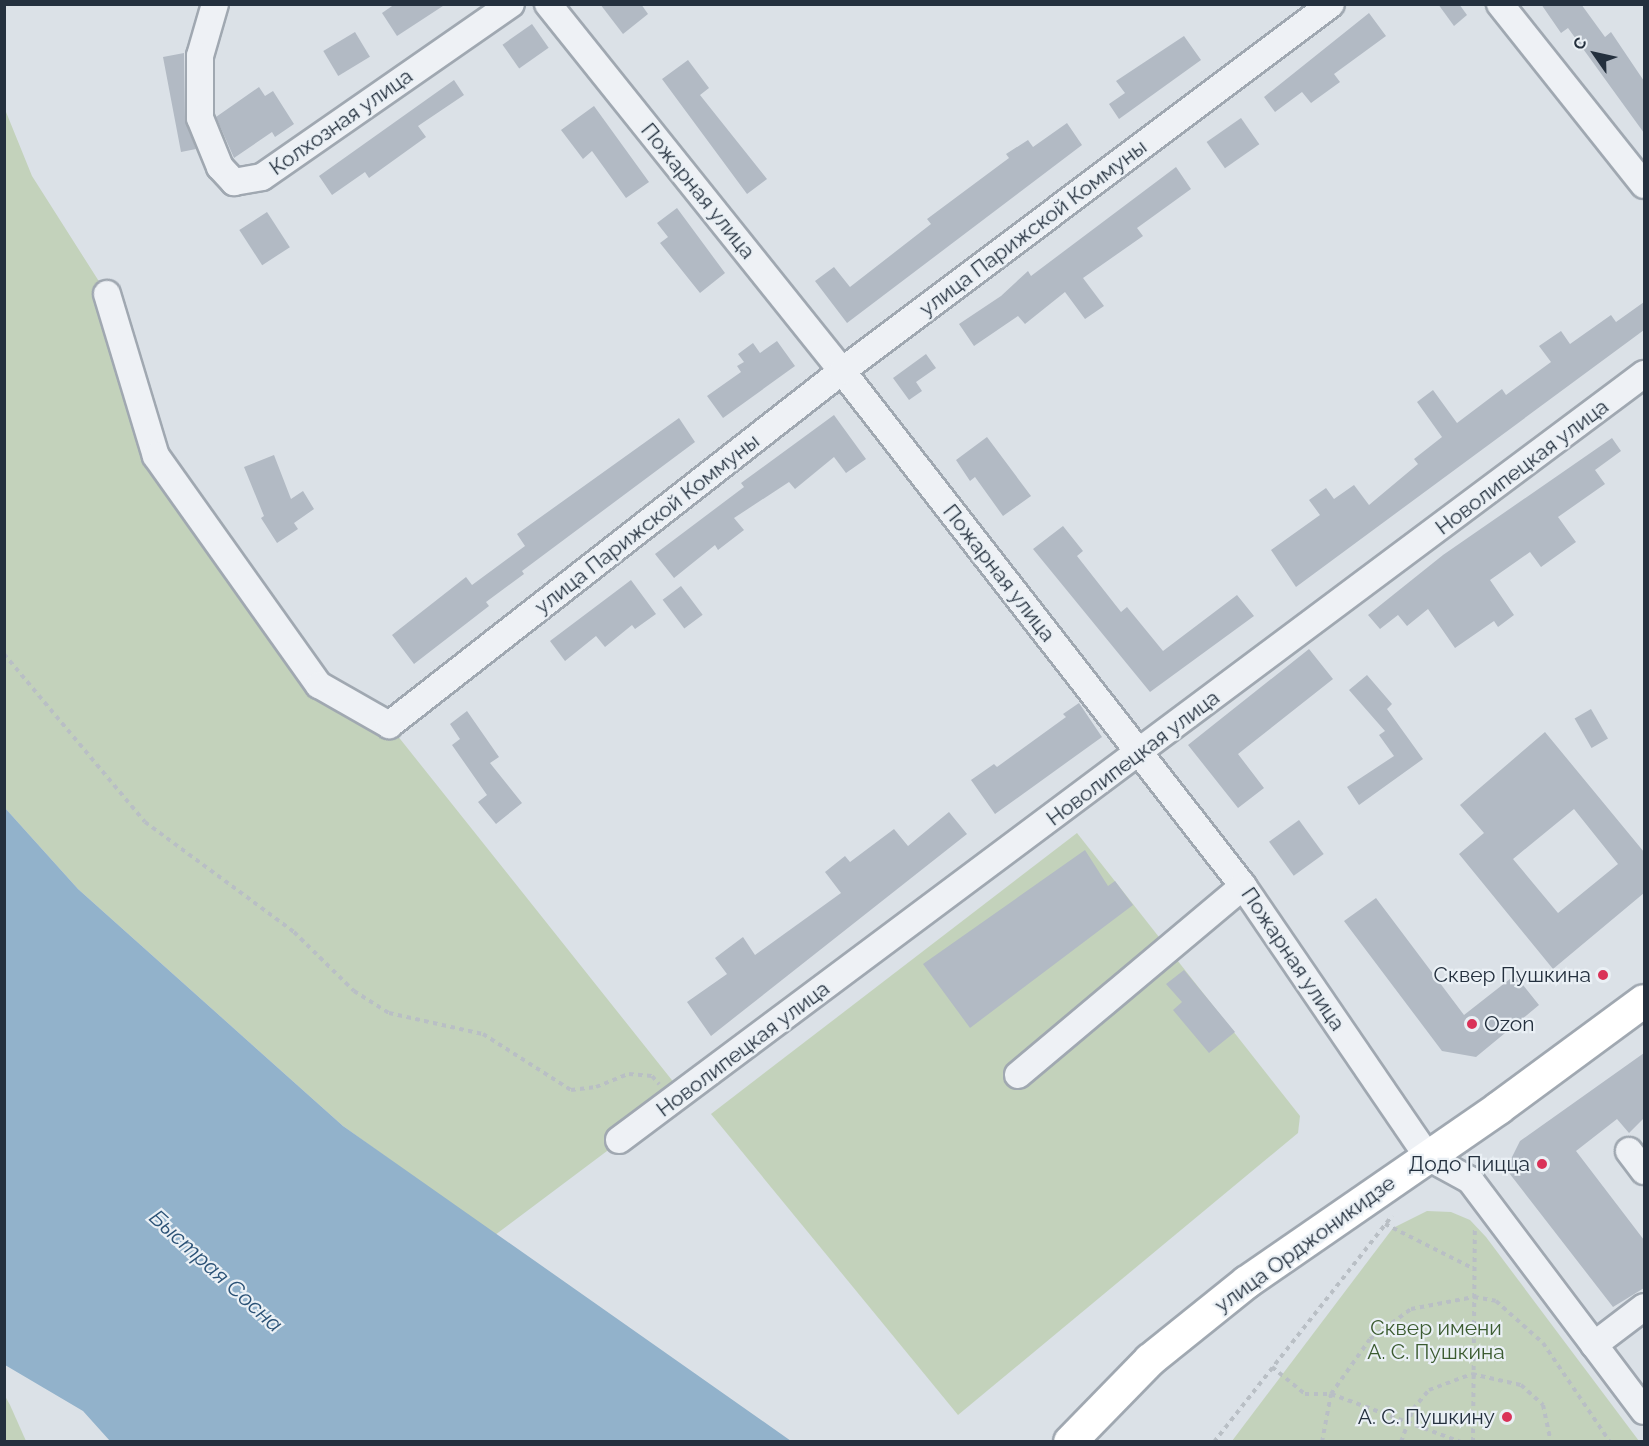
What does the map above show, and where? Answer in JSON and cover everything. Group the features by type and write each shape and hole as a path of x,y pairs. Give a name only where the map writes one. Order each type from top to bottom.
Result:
{"main road":[{"name":"улица Орджоникидзе","path":"1070,1442 1150,1360 1247,1282 1644,1001"}],"street":[{"name":"Колхозная улица","path":"215,4 200,56 200,118 220,167 234,182 262,177 511,4"},
{"name":"Пожарная улица","path":"548,4 842,371 1243,886 1428,1156"},
{"name":"улица Парижской Коммуны","path":"107,294 156,456 320,685 389,725 842,371 1331,4"},
{"path":"1500,4 1644,185"},
{"name":"Новолипецкая улица","path":"619,1140 1140,753 1644,374"},
{"path":"1018,1075 1243,886"},
{"path":"1629,1150 1644,1171"},
{"path":"1428,1156 1470,1180 1644,1411"},
{"path":"1594,1345 1644,1307"}],"path":[{"path":"4,654 145,822 294,932 354,991 389,1013 483,1034 571,1090 596,1087 629,1074 652,1076 674,1101"},
{"path":"1214,1442 1397,1209"},
{"path":"1385,1224 1474,1269"},
{"path":"1473,1442 1475,1226"},
{"path":"1322,1442 1330,1394 1370,1339 1411,1309 1474,1297 1496,1301 1543,1343 1610,1442"},
{"path":"1272,1367 1284,1373 1305,1394 1330,1394 1461,1442"},
{"path":"1401,1442 1407,1423 1429,1390 1472,1374 1521,1385 1543,1405 1551,1442"}],"green space":[{"path":"4,107 32,176 107,294 156,456 319,685 389,725 683,1094 495,1235 343,1126 78,889 5,808"},
{"path":"1077,833 1300,1116 1298,1133 958,1415 711,1114"},
{"name":"Сквер имени А. С. Пушкина","path":"1427,1211 1451,1212 1470,1220 1486,1237 1639,1441 1232,1441 1393,1228"},
{"path":"5,1396 10,1405 26,1441 5,1441"}],"water":[{"name":"Быстрая Сосна","path":"5,808 78,889 343,1126 791,1441 110,1441 83,1411 5,1365"}],"building":[{"path":"395,4 446,4 397,36 382,13"},
{"path":"600,4 641,4 648,14 623,34"},
{"path":"1438,4 1459,4 1467,15 1454,26"},
{"path":"1541,4 1581,4 1605,37 1611,32 1644,81 1644,133 1568,28 1561,33"},
{"path":"1369,13 1386,36 1334,74 1340,82 1311,103 1302,92 1275,112 1264,97"},
{"path":"532,24 549,48 519,68 503,45"},
{"path":"355,32 370,57 338,76 323,51"},
{"path":"1184,36 1201,60 1119,119 1109,104 1125,93 1116,81"},
{"path":"184,53 185,118 196,149 181,152 163,57"},
{"path":"688,60 709,88 700,95 767,179 747,194 662,79"},
{"path":"454,80 464,95 418,126 426,137 369,178 365,172 332,195 319,176"},
{"path":"259,87 265,96 273,91 294,124 275,137 272,132 234,158 216,117"},
{"path":"594,106 649,182 626,198 592,151 583,159 561,130"},
{"path":"1241,118 1259,144 1225,168 1207,142"},
{"path":"1067,123 1082,145 847,323 815,281 834,267 850,287 931,224 927,219 1009,158 1006,154 1028,140 1033,147"},
{"path":"1176,167 1191,189 1137,228 1143,236 1083,278 1104,306 1085,319 1065,292 1025,324 1018,316 974,346 959,324 1001,296 1028,271 1031,276"},
{"path":"677,208 725,273 700,293 660,243 668,237 657,223"},
{"path":"267,212 290,247 262,265 239,230"},
{"path":"1644,302 1644,330 1296,587 1271,550 1320,515 1309,500 1326,488 1334,499 1354,485 1369,505 1418,464 1414,459 1442,437 1417,402 1433,390 1457,423 1502,389 1506,395 1551,362 1539,346 1561,331 1570,344 1611,315 1616,322"},
{"path":"777,341 795,366 723,418 707,396 741,372 737,366 744,362 738,354 753,343 760,353"},
{"path":"926,354 936,368 916,382 922,391 909,400 893,378"},
{"path":"834,415 866,459 846,473 834,457 795,489 789,482 734,518 744,530 718,550 715,545 674,578 655,554 744,487 741,483"},
{"path":"679,418 695,442 522,571 524,574 486,602 489,606 414,664 392,635 466,577 472,585 525,546 517,534"},
{"path":"987,437 1031,496 1003,516 975,477 970,481 956,460"},
{"path":"1612,438 1621,451 1595,470 1605,484 1558,517 1576,542 1541,567 1530,552 1490,580 1514,615 1498,627 1494,621 1455,648 1428,609 1407,626 1398,615 1380,629 1368,615 1443,555"},
{"path":"274,455 291,499 303,491 314,509 294,523 298,529 277,543 261,518 264,516 244,467"},
{"path":"1063,526 1083,551 1077,556 1121,612 1127,607 1163,651 1237,595 1254,616 1150,692 1033,549"},
{"path":"631,580 656,614 635,629 632,625 605,647 596,636 565,661 550,641"},
{"path":"681,586 703,615 684,629 663,600"},
{"path":"1309,649 1333,679 1238,754 1264,788 1238,808 1188,745"},
{"path":"1367,675 1392,704 1387,709 1423,759 1359,805 1347,787 1394,756 1379,735 1385,731 1349,690"},
{"path":"1079,703 1102,737 995,814 971,780 994,764 997,767 1066,717 1063,714"},
{"path":"1591,709 1608,738 1592,748 1575,718"},
{"path":"467,711 499,757 490,763 522,803 496,824 478,802 487,795 452,745 460,739 450,724"},
{"path":"1545,732 1644,852 1644,893 1553,969 1459,854 1484,833 1460,805","holes":["1574,809 1618,864 1558,913 1513,859"]},
{"path":"949,812 967,834 711,1036 687,1002 727,974 715,958 743,937 755,955 841,893 825,872 845,856 850,862 894,829 908,846"},
{"path":"1299,820 1324,854 1294,876 1269,842"},
{"path":"1085,850 1108,886 1115,881 1133,905 970,1028 923,964"},
{"path":"1376,898 1464,1015 1515,975 1539,1005 1476,1057 1442,1051 1344,921"},
{"path":"1184,970 1235,1032 1209,1053 1173,1010 1182,1002 1166,984"},
{"path":"1644,1053 1644,1118 1629,1133 1617,1119 1576,1151 1644,1240 1644,1288 1613,1307 1506,1169 1520,1141"}],"place":[{"name":"Сквер Пушкина","path":"1603,975"},
{"name":"Ozon","path":"1472,1024"},
{"name":"Додо Пицца","path":"1542,1164"},
{"name":"А. С. Пушкину","path":"1507,1417"}]}
